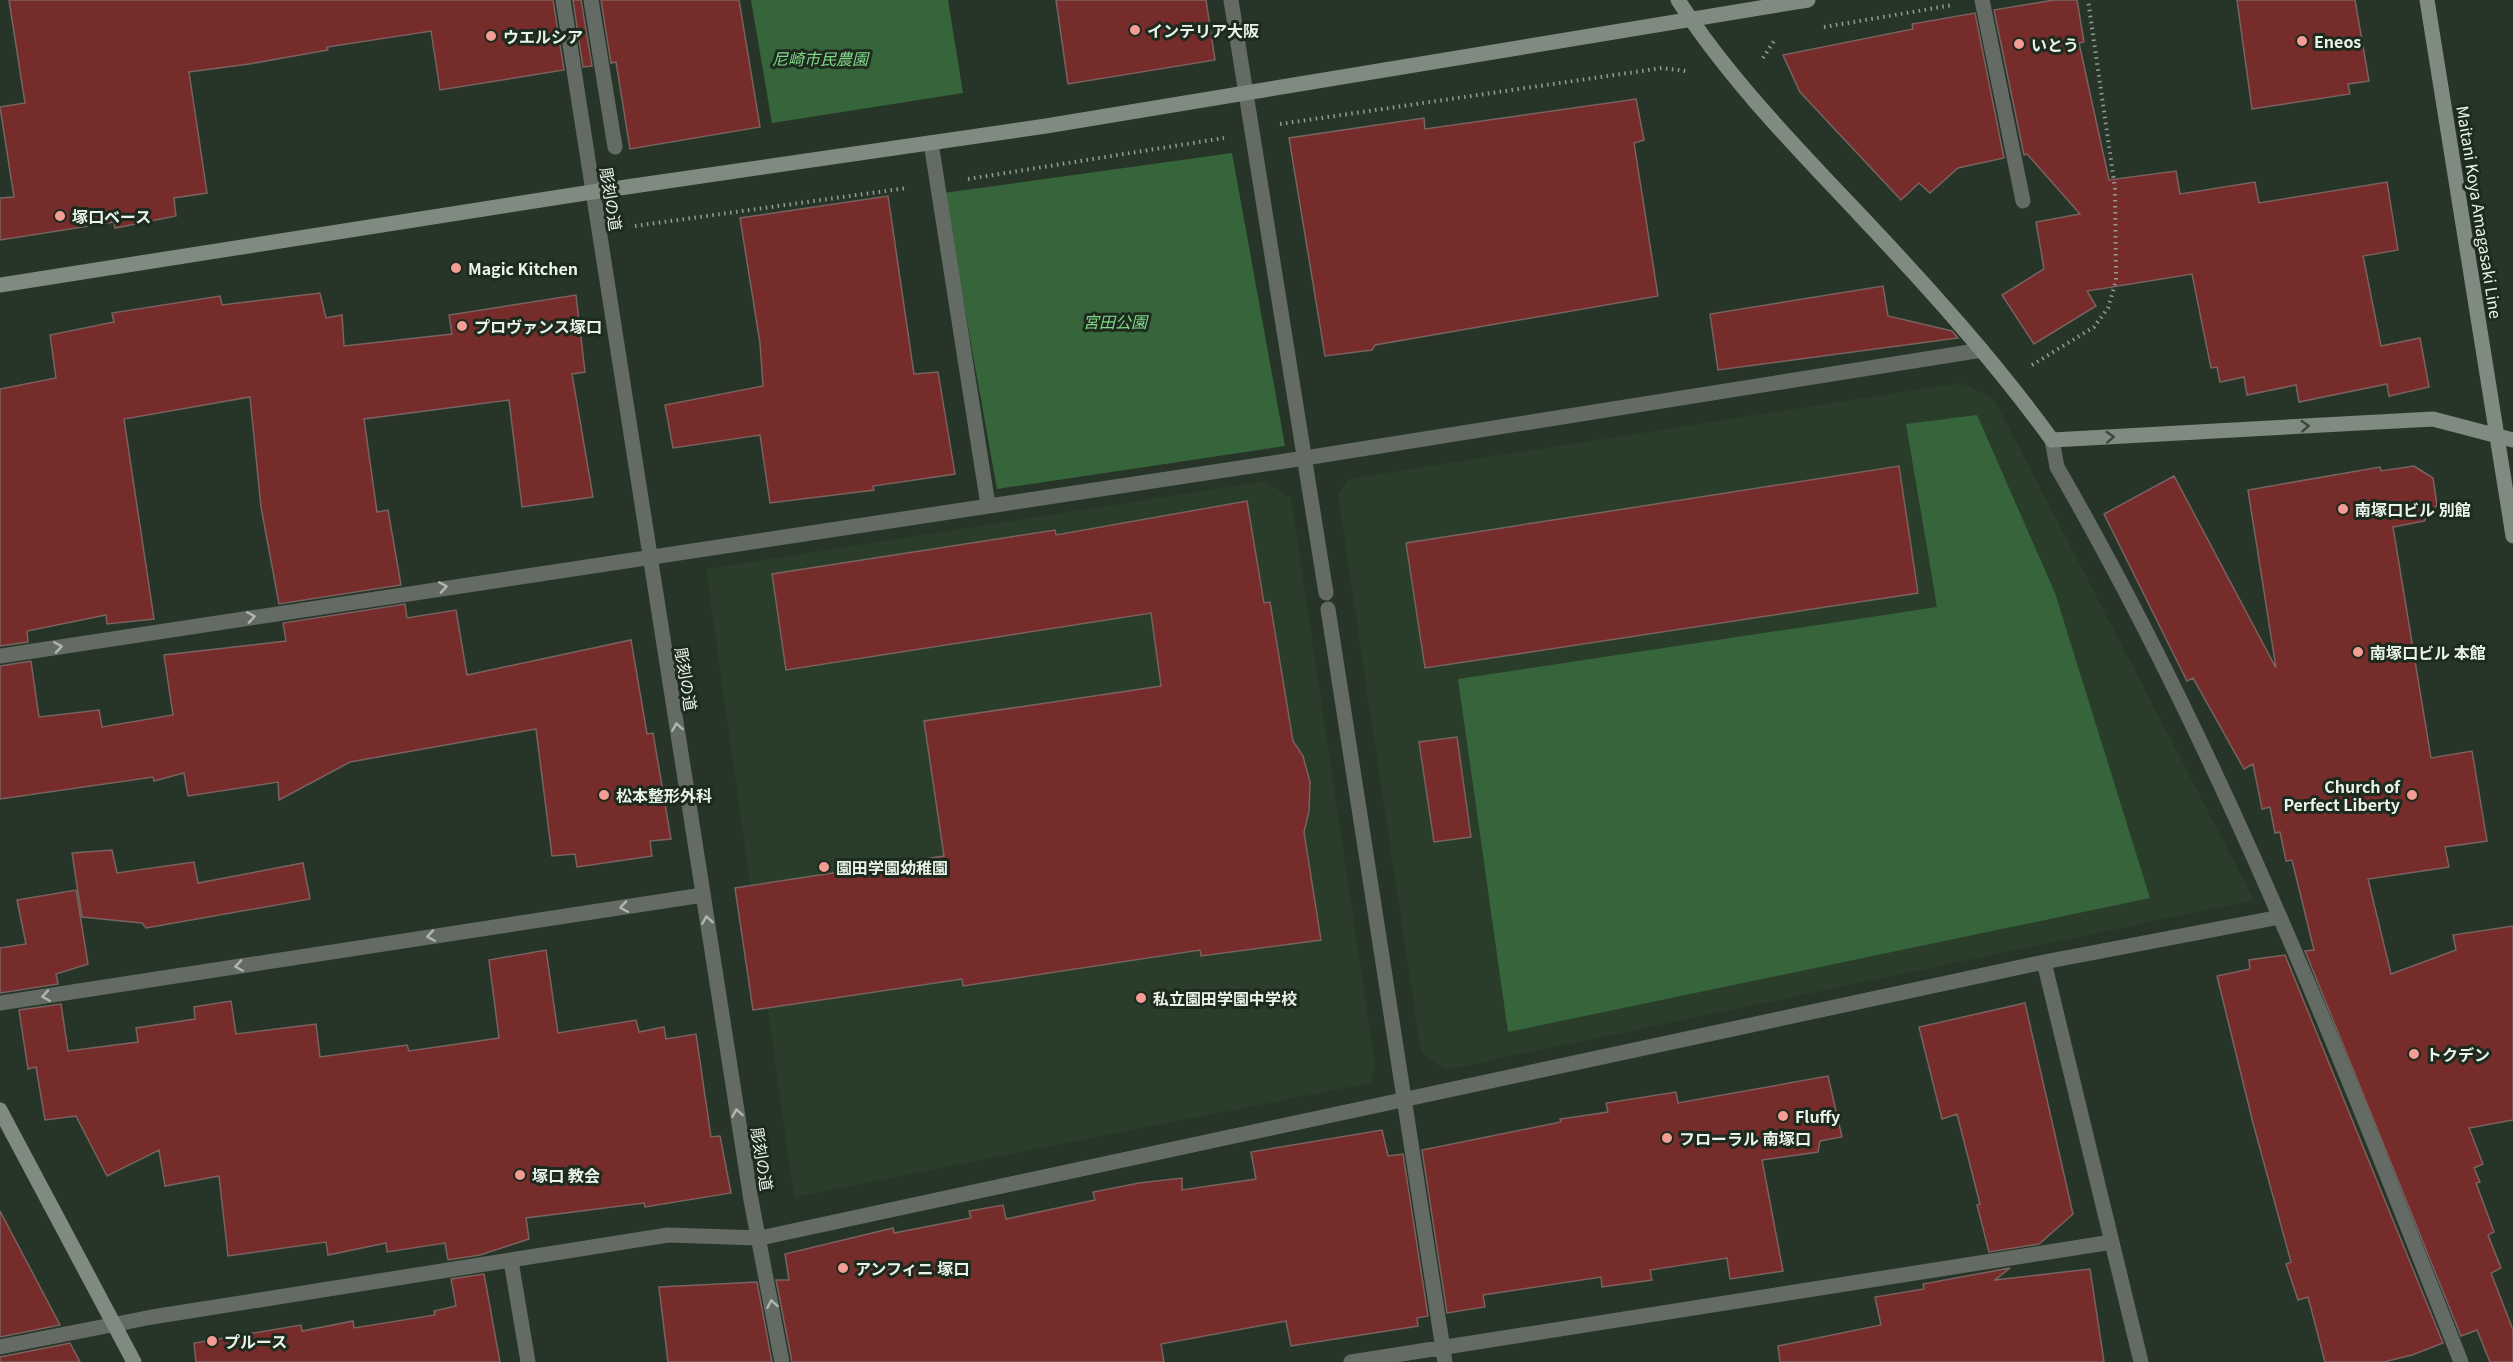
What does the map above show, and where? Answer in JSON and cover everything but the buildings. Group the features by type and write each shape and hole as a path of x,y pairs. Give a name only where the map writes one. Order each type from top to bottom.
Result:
{"street":[{"name":"彫刻の道","path":"563,0 751,1200 782,1362"},
{"path":"591,0 615,147"},
{"path":"1231,0 1326,593"},
{"path":"1678,0 1691,20 1788,138 1982,350 2007,379 2052,440 2057,467 2197,733 2280,917 2461,1362"},
{"path":"0,285 592,192 930,143 1808,0"},
{"path":"1983,0 2023,201"},
{"name":"Maitani Koya Amagasaki Line","path":"2427,0 2506,439 2513,536"},
{"path":"930,143 988,505"},
{"path":"0,656 650,555 1305,458 1982,350"},
{"path":"2052,440 2433,419 2506,439"},
{"path":"1328,609 1444,1355"},
{"path":"0,1003 703,895"},
{"path":"0,1347 115,1325 668,1235 760,1238 2044,962 2280,917"},
{"path":"2044,962 2141,1362"},
{"path":"0,1110 134,1362"},
{"path":"1351,1362 1444,1355 2112,1242"},
{"path":"511,1261 528,1362"}],"path":[{"path":"2007,379 2094,327 2108,308 2115,281 2115,189 2088,0"},
{"path":"1814,29 1961,3"},
{"path":"1763,58 1768,47 1780,34"},
{"path":"1221,139 1252,129 1662,68 1686,71"}],"shaded area":[{"path":"1960,383 1993,397 2254,900 1445,1070 1421,1053 1338,496 1348,479"},
{"path":"1266,481 1291,498 1375,1065 1370,1083 794,1197 706,569"}],"green space":[{"name":"尼崎市民農園","path":"751,0 948,0 963,93 772,123"},
{"name":"宮田公園","path":"1232,153 1285,446 997,489 944,193"},
{"path":"1977,415 2055,593 2150,898 1508,1032 1458,679 1937,607 1906,424"}],"place":[{"name":"インテリア大阪","path":"1135,30"},
{"name":"ウエルシア","path":"491,36"},
{"name":"Eneos","path":"2302,41"},
{"name":"いとう","path":"2019,44"},
{"name":"塚口ベース","path":"60,216"},
{"name":"Magic Kitchen","path":"456,268"},
{"name":"プロヴァンス塚口","path":"462,326"},
{"name":"南塚口ビル 別館","path":"2343,509"},
{"name":"南塚口ビル 本館","path":"2358,652"},
{"name":"松本整形外科","path":"604,795"},
{"name":"Church of Perfect Liberty","path":"2412,795"},
{"name":"園田学園幼稚園","path":"824,867"},
{"name":"私立園田学園中学校","path":"1141,998"},
{"name":"トクデン","path":"2414,1054"},
{"name":"Fluffy","path":"1783,1116"},
{"name":"フローラル 南塚口","path":"1667,1138"},
{"name":"塚口 教会","path":"520,1175"},
{"name":"アンフィニ 塚口","path":"843,1268"},
{"name":"プルース","path":"212,1341"}]}
